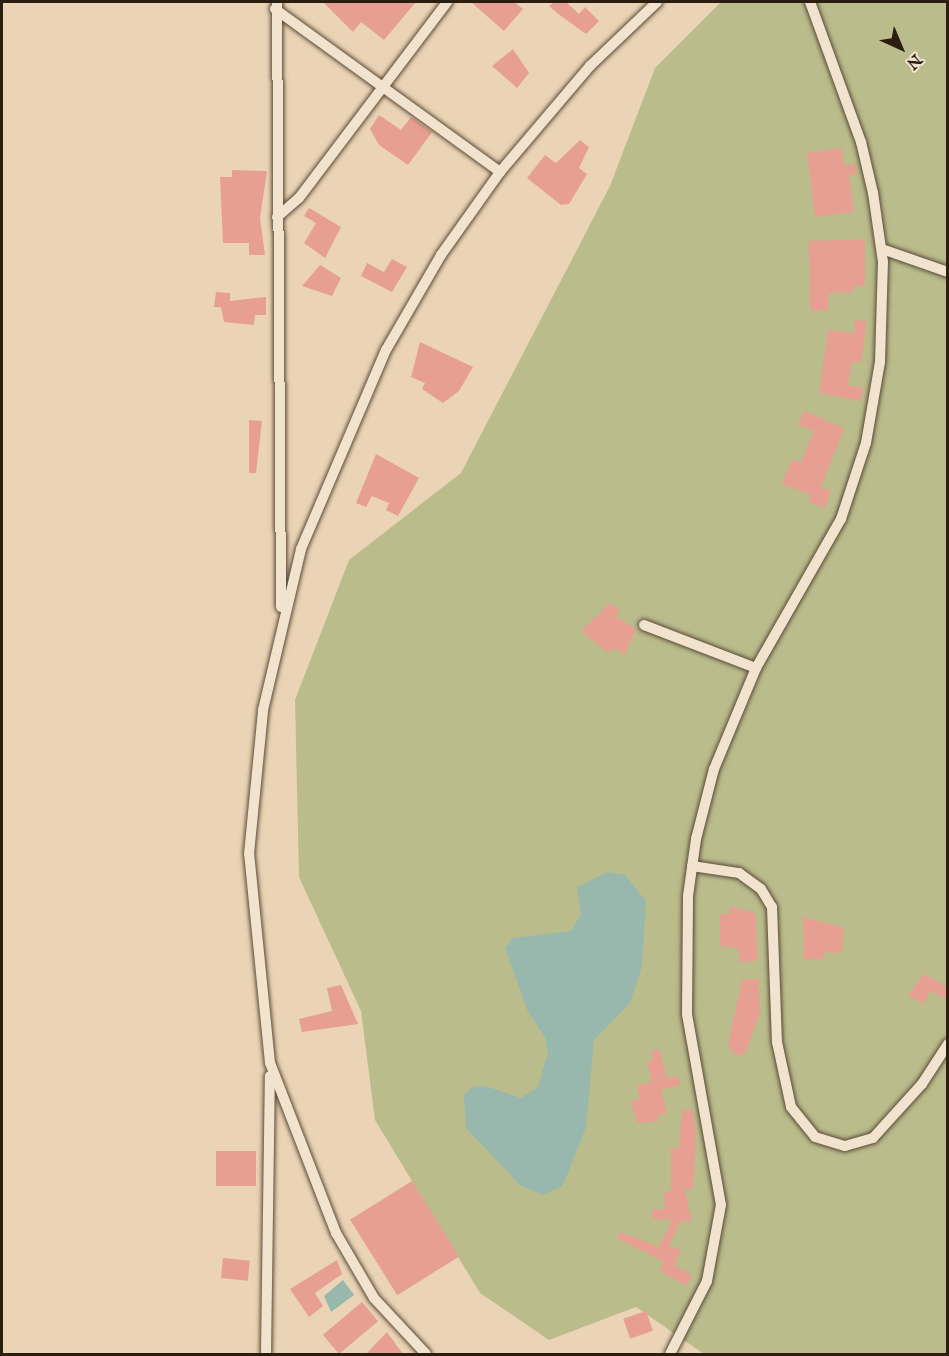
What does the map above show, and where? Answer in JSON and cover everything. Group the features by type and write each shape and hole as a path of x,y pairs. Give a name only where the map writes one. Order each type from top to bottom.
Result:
{"street":[{"path":"278,218 299,198 382,85 447,2"},
{"path":"266,1354 270,1063 253,918 249,832 255,765 281,618 319,498 386,350 441,255 500,172 590,66 657,2"},
{"path":"670,1354 707,1281 721,1205 687,1014 692,866 714,769 756,668 821,561 861,464 880,362 882,249 861,142 810,2"},
{"path":"276,5 500,172"},
{"path":"276,5 281,618"},
{"path":"882,249 948,272"},
{"path":"644,625 756,668"},
{"path":"692,866 739,873 761,889 772,907 777,1042 791,1107 808,1133 837,1145 873,1138 922,1084 948,1044"},
{"path":"270,1063 336,1233 379,1304 426,1354"}],"green space":[{"path":"721,2 947,2 947,1354 704,1354 636,1307 549,1340 480,1293 375,1120 361,1011 299,877 295,700 349,560 461,473 610,186 655,68"}],"water":[{"path":"608,872 625,875 646,901 642,966 630,1003 594,1040 586,1127 567,1175 562,1186 542,1195 520,1185 466,1128 464,1095 474,1086 488,1087 521,1098 538,1087 548,1052 545,1037 528,1012 505,948 513,938 571,931 581,914 577,887"},
{"path":"343,1280 354,1295 331,1312 324,1296"}],"building":[{"path":"323,2 416,2 384,40 361,22 353,32"},
{"path":"471,2 514,2 523,9 504,31"},
{"path":"554,2 566,2 579,14 585,7 599,21 586,34 549,6"},
{"path":"513,49 529,73 517,88 492,66"},
{"path":"379,115 401,130 411,117 432,132 408,165 379,145 370,129"},
{"path":"580,140 589,147 579,168 587,174 569,204 561,205 527,178 545,155 556,163"},
{"path":"842,148 844,165 856,164 857,174 849,175 854,212 815,217 807,153"},
{"path":"232,170 267,171 260,218 265,255 249,255 249,243 223,243 220,177 232,177"},
{"path":"309,208 341,227 325,258 304,243 316,223 304,216"},
{"path":"865,239 865,286 853,286 853,292 828,293 828,310 810,310 809,241"},
{"path":"392,259 407,267 392,292 361,276 367,263 384,272"},
{"path":"320,265 341,278 332,296 302,286"},
{"path":"216,292 230,293 230,301 266,297 266,315 255,315 254,325 224,322 221,307 214,307"},
{"path":"855,320 867,321 861,363 852,362 848,385 863,388 861,401 819,393 828,330 854,333"},
{"path":"420,342 473,367 459,391 443,403 422,389 425,383 411,377"},
{"path":"804,411 844,428 821,488 831,491 825,508 808,502 811,495 782,484 792,459 801,462 814,431 798,424"},
{"path":"249,420 262,421 256,473 249,473"},
{"path":"376,454 419,478 398,516 386,510 389,503 372,496 366,507 356,503"},
{"path":"610,603 620,611 615,616 636,629 625,654 612,648 608,653 581,631"},
{"path":"730,906 755,913 758,961 739,962 739,949 720,945 720,914 730,914"},
{"path":"803,917 844,928 842,953 824,952 823,959 804,959"},
{"path":"924,974 948,987 948,1000 931,991 923,1004 908,995"},
{"path":"758,979 760,1013 745,1054 734,1055 728,1045 742,980"},
{"path":"341,985 358,1024 302,1032 299,1019 332,1011 327,988"},
{"path":"659,1049 667,1078 678,1076 680,1085 661,1090 667,1113 658,1115 659,1121 637,1123 631,1101 640,1099 637,1085 652,1082 647,1062 653,1060 651,1052"},
{"path":"682,1110 693,1110 696,1135 693,1189 685,1189 692,1222 681,1221 669,1245 681,1251 674,1265 692,1275 687,1286 659,1271 664,1262 617,1238 620,1232 659,1247 672,1220 652,1219 652,1210 665,1209 664,1192 671,1191 671,1148 679,1148"},
{"path":"216,1151 256,1151 256,1186 216,1186"},
{"path":"412,1181 459,1256 397,1295 350,1220"},
{"path":"223,1258 250,1261 248,1281 221,1278"},
{"path":"337,1260 342,1274 315,1293 323,1306 309,1317 290,1289"},
{"path":"362,1302 378,1321 339,1354 323,1335"},
{"path":"646,1311 653,1331 630,1339 623,1319"},
{"path":"387,1332 403,1354 366,1354"}]}
